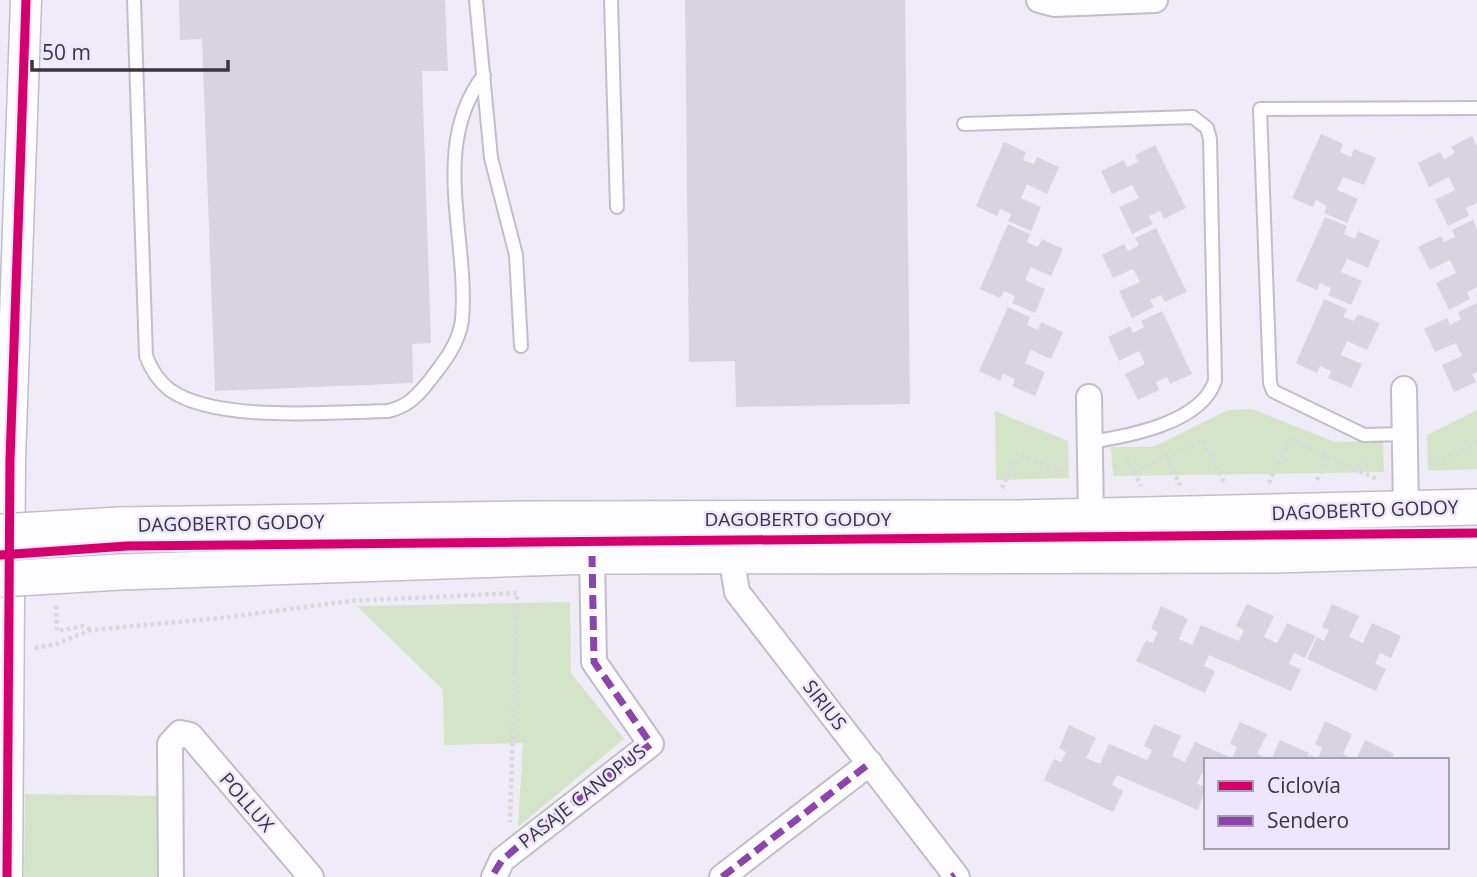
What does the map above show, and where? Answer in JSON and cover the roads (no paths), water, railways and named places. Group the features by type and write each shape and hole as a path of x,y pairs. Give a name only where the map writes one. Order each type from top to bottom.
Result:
{"main road":[{"name":"DAGOBERTO GODOY","path":"0,532 119,525 486,519 1091,517 1477,507"},
{"path":"485,559 486,519"},
{"name":"DAGOBERTO GODOY","path":"0,579 120,572 592,556 1275,555 1477,550"}],"street":[{"path":"7,877 10,460 26,0"},
{"path":"1039,0 1054,4 1155,0"},
{"path":"1404,389 1406,509"},
{"path":"1089,397 1091,517"},
{"name":"SIRIUS","path":"732,520 731,556 737,592 955,876"},
{"name":"PASAJE CANOPUS","path":"494,877 502,860 509,854 651,744 594,662 592,556"},
{"name":"POLLUX","path":"171,877 170,744 180,733 190,735 311,877"},
{"path":"722,877 870,763"}],"lane":[{"path":"134,0 146,356 158,379 181,397 195,402 243,412 388,411 404,406 420,394 451,350 461,321 455,147 461,113 484,75"},
{"path":"477,0 494,175 511,225 516,255 521,346"},
{"path":"611,0 617,207"},
{"path":"1405,434 1364,435 1273,391 1270,383 1259,108 1477,108"},
{"path":"964,124 1193,117 1207,128 1210,139 1215,381 1210,395 1190,411 1138,433 1090,442"}]}
